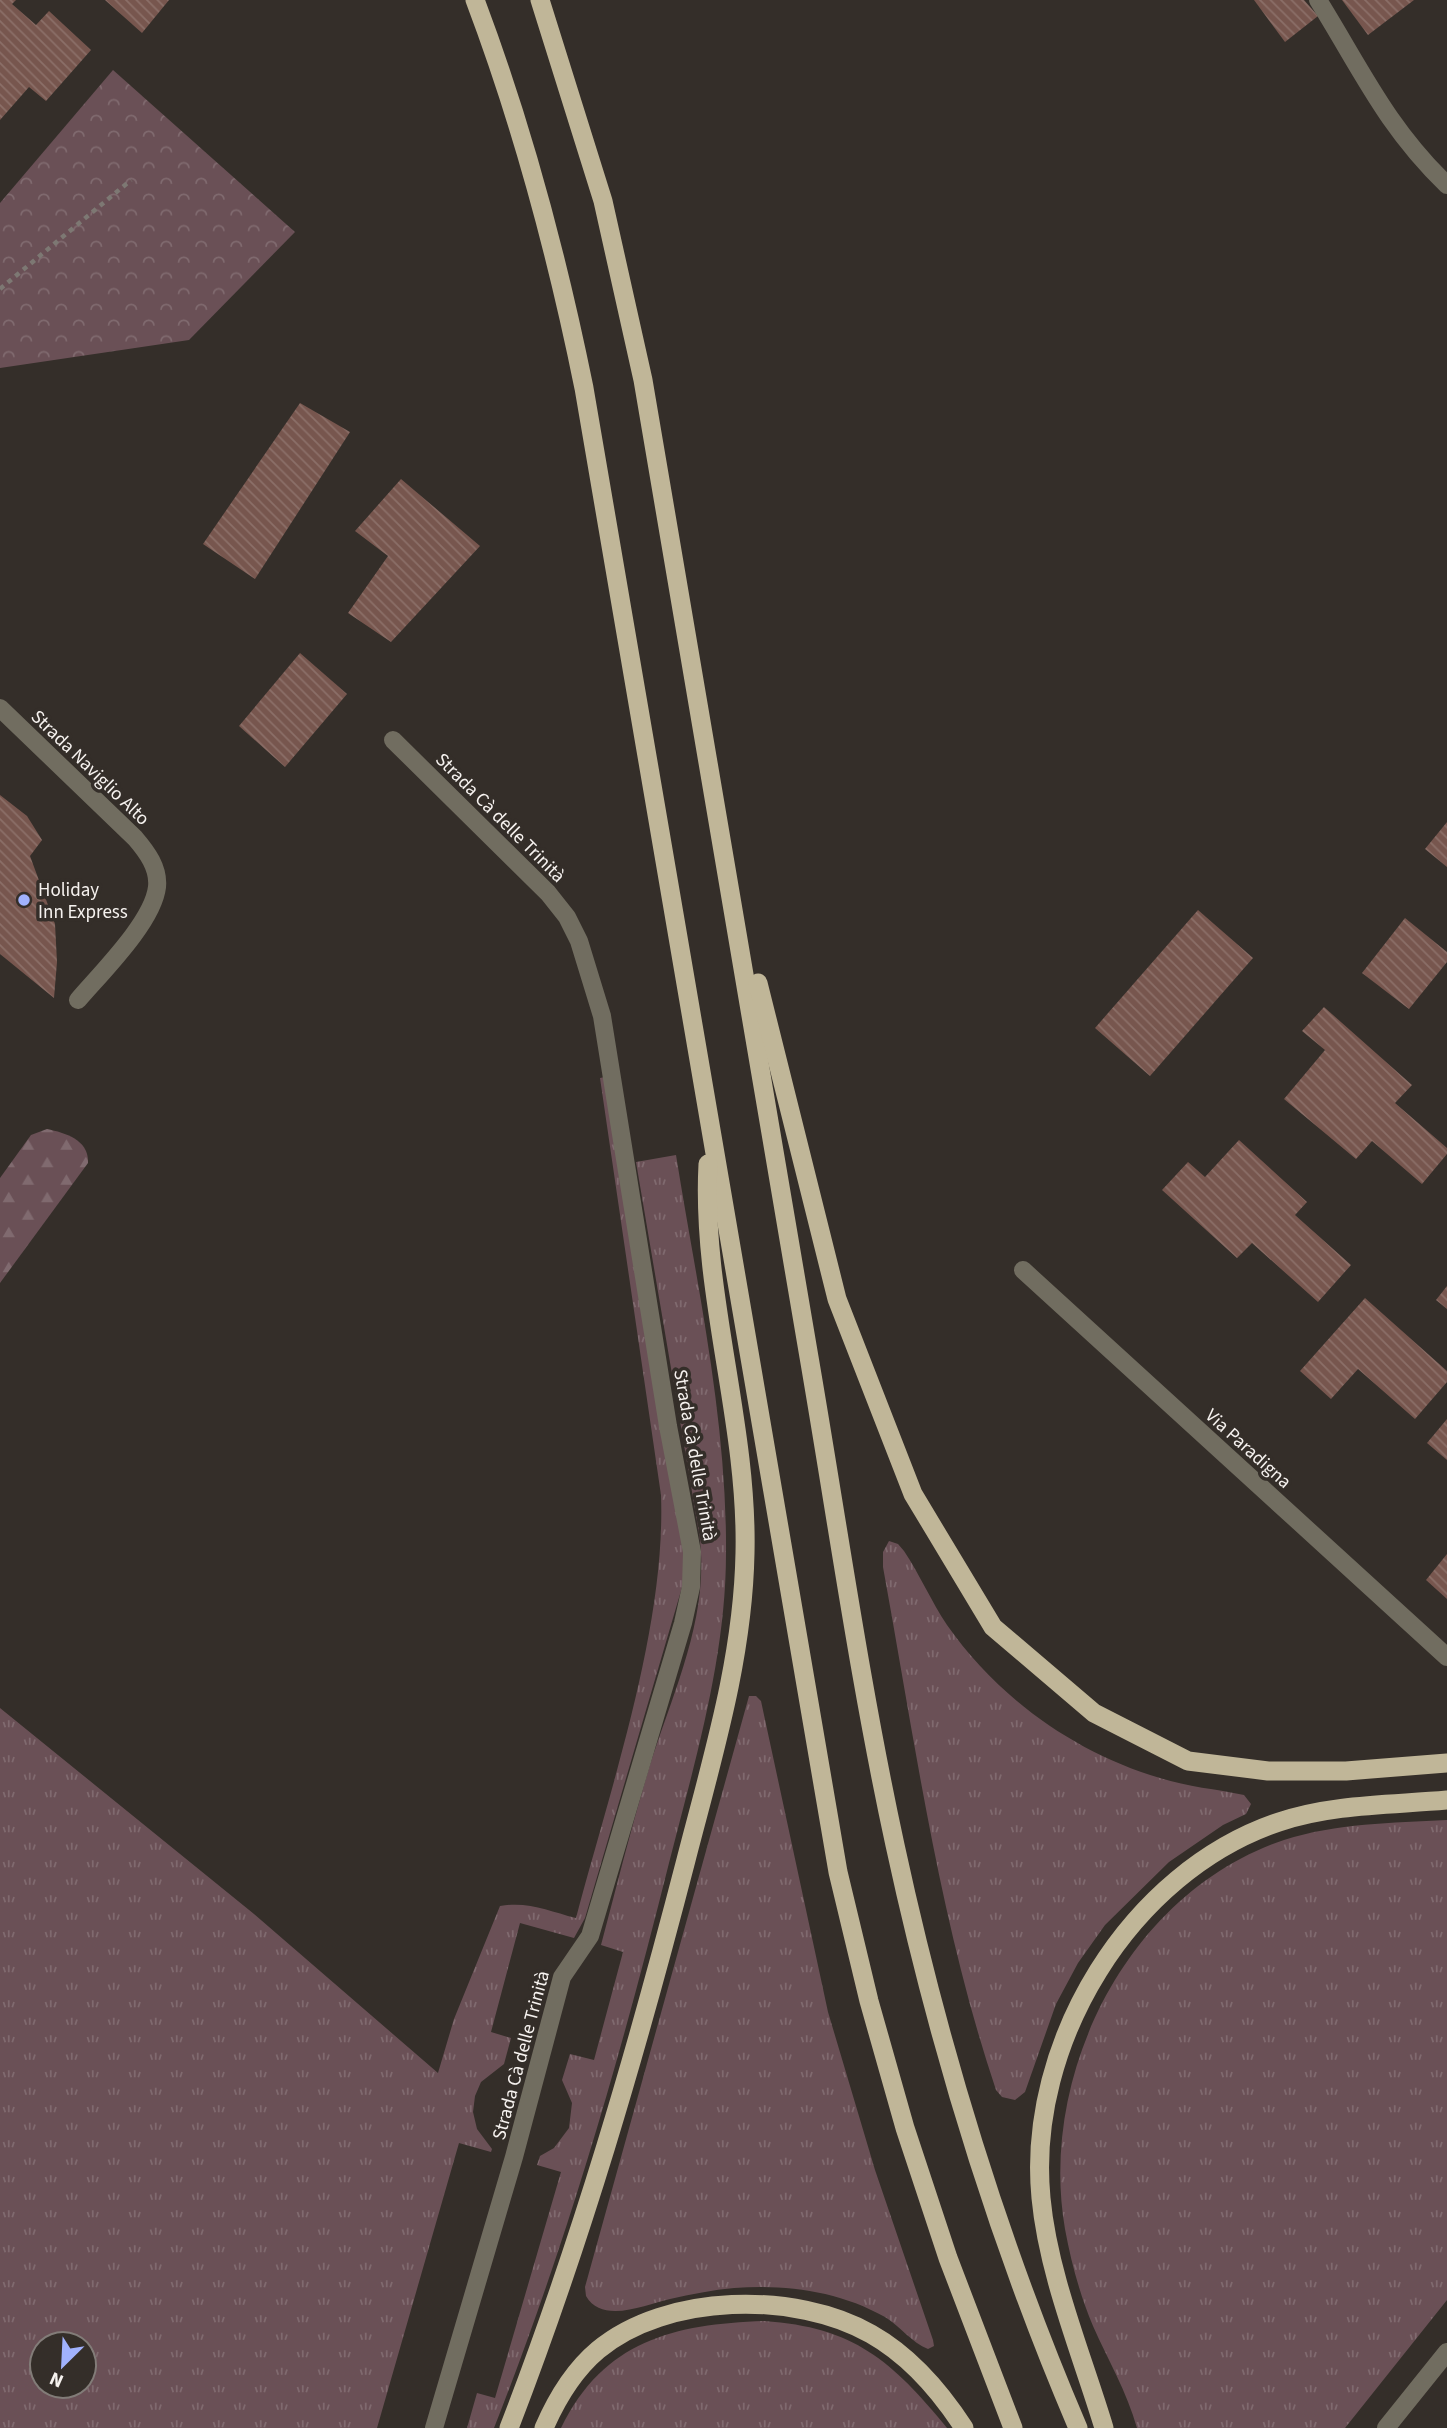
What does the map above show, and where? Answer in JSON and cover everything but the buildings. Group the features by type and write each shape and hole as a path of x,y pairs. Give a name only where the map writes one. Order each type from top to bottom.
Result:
{"highway":[{"path":"475,0 532,166 567,308 818,1764 848,1916 915,2160 948,2258 1013,2428"},
{"path":"540,0 591,158 634,334 862,1665 904,1884 950,2065 976,2151 1032,2312 1078,2428"},
{"path":"718,823 836,1299 913,1494 993,1627 1094,1713 1188,1762 1268,1771 1346,1771 1447,1763"},
{"path":"509,2428 576,2248 614,2126 722,1717 739,1632 745,1509 736,1418 707,1231 709,1140 705,1103"},
{"path":"1104,2428 1050,2250 1039,2179 1040,2134 1046,2098 1067,2034 1088,1990 1113,1950 1143,1914 1189,1872 1235,1841 1279,1822 1310,1813 1447,1800"},
{"path":"544,2428 571,2378 612,2340 649,2323 679,2314 758,2304 804,2308 828,2314 873,2335 914,2366 964,2428"}],"street":[{"path":"1318,0 1373,96 1412,148 1447,184"},
{"name":"Strada Naviglio Alto","path":"0,708 135,838 146,850 157,876 154,898 142,921 78,1000"},
{"name":"Strada Cà delle Trinità","path":"393,740 548,893 567,917 583,951 603,1016 668,1426 692,1552 691,1587 683,1623 590,1936 562,1977 514,2157 434,2428"},
{"name":"Via Paradigna","path":"1023,1270 1447,1657"},
{"path":"1386,2428 1447,2352"}],"path":[{"path":"0,289 131,180"}],"green space":[{"path":"113,70 295,232 189,340 0,368 0,203"},
{"path":"605,1077 685,1547 683,1584 585,1918 574,1938 520,1923 491,2032 511,2038 504,2064 481,2082 475,2096 473,2112 477,2129 492,2149 491,2152 459,2143 377,2428 0,2428 0,1708 254,1914 438,2073 454,2019 500,1906 529,1906 576,1918 619,1763 645,1653 655,1599 661,1495 600,1078"},
{"path":"47,1129 69,1135 80,1143 85,1149 88,1163 0,1283 0,1178 31,1135"},
{"path":"676,1155 709,1353 722,1453 725,1592 715,1670 651,1935 569,2219 494,2428 467,2428 477,2393 495,2398 561,2172 537,2165 540,2156 554,2148 569,2128 572,2103 562,2080 570,2054 594,2060 623,1952 601,1945 643,1787 688,1651 700,1593 699,1533 636,1162"},
{"path":"889,1541 898,1544 904,1551 941,1616 967,1652 1014,1699 1041,1720 1098,1754 1129,1767 1181,1784 1244,1795 1251,1804 1246,1814 1223,1825 1169,1862 1105,1925 1078,1963 1056,2004 1025,2092 1015,2100 1002,2097 996,2090 976,2026 944,1896 883,1567 883,1552"},
{"path":"749,1696 756,1696 761,1701 828,2012 875,2170 933,2340 934,2346 928,2349 885,2317 867,2308 812,2291 773,2287 734,2288 614,2311 594,2305 586,2296 585,2287"},
{"path":"1447,1820 1447,2300 1345,2428 1137,2428 1123,2389 1093,2326 1076,2278 1065,2229 1060,2170 1066,2110 1082,2051 1106,1996 1139,1945 1181,1901 1229,1865 1304,1834 1365,1825"},
{"path":"764,2321 823,2331 869,2352 908,2384 947,2428 561,2428 578,2399 598,2375 620,2357 644,2343 671,2333 700,2327"}],"place":[{"name":"Holiday Inn Express","path":"24,900"}]}
